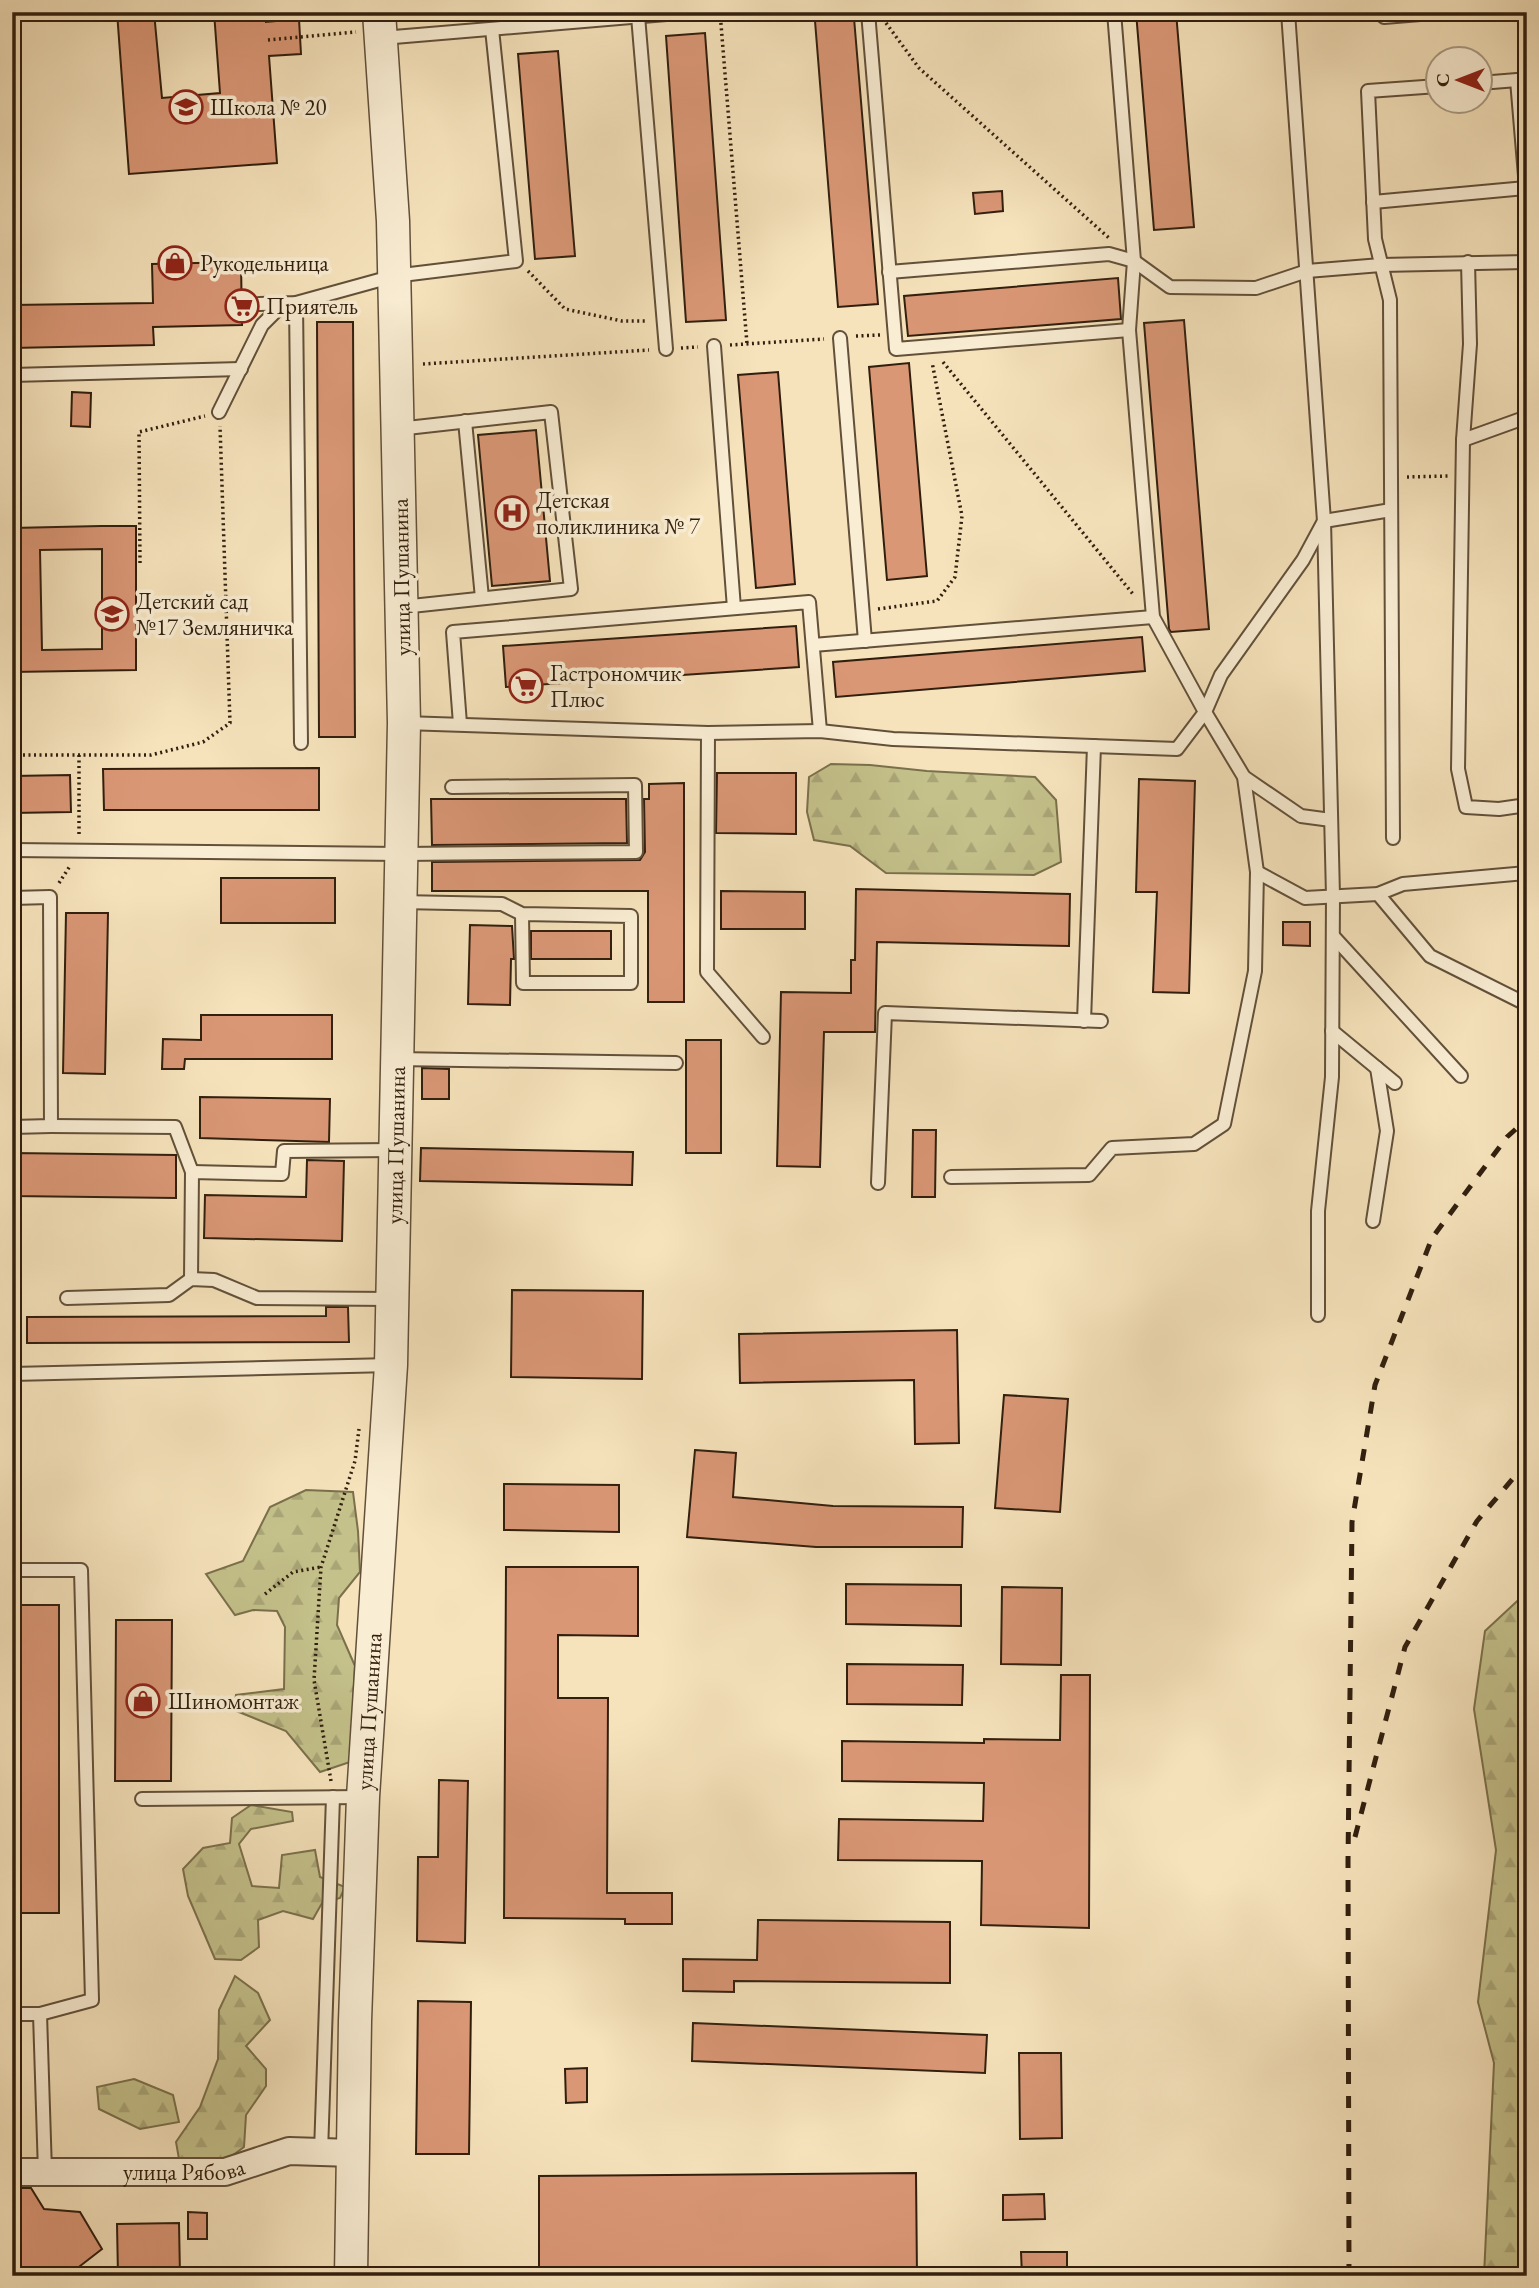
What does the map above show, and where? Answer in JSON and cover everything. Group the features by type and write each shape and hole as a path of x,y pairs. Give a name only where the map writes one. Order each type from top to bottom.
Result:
{"street":[{"name":"улица Пушанина","path":"351,2276 353,2152 349,1797 391,1365 404,723 394,276 380,25"},
{"name":"улица Рябова","path":"12,2172 225,2172 289,2151 353,2152"}],"lane":[{"path":"511,12 513,27"},
{"path":"380,25 492,29 690,12"},
{"path":"868,12 896,349 1129,330"},
{"path":"951,1177 1089,1175 1112,1148 1194,1144 1224,1124 1255,971 1257,872 1244,777 1153,617 1129,330 1134,261 1114,12"},
{"path":"1288,12 1325,521 1333,896 1332,1077 1318,1211 1318,1315"},
{"path":"1384,17 1445,12"},
{"path":"638,16 666,349"},
{"path":"259,304 289,303 394,276 516,261 492,29"},
{"path":"1373,202 1526,188 1517,80 1494,82"},
{"path":"1393,838 1390,300 1375,239 1368,91 1424,87"},
{"path":"889,272 1109,254 1134,261 1170,287 1256,288 1307,271 1381,265 1527,262"},
{"path":"1468,262 1470,344 1463,440 1458,769 1466,807 1499,809 1527,805"},
{"path":"219,412 262,325 289,303"},
{"path":"289,303 301,743"},
{"path":"839,338 865,641"},
{"path":"714,346 734,608"},
{"path":"12,375 241,369"},
{"path":"397,429 551,412 571,589 401,607"},
{"path":"1463,440 1527,417"},
{"path":"466,421 482,598"},
{"path":"1325,521 1391,510"},
{"path":"404,723 708,733 820,731 893,740 1177,749 1205,712 1221,675 1303,560 1325,521"},
{"path":"460,724 453,632 809,602 820,731"},
{"path":"813,645 1153,617"},
{"path":"708,733 707,972 763,1037"},
{"path":"1084,1021 1094,746"},
{"path":"1244,777 1301,816 1331,820"},
{"path":"12,850 401,854 636,852 635,785 452,787"},
{"path":"1257,872 1304,898 1378,894 1403,884 1527,873"},
{"path":"1378,894 1430,956 1524,1003"},
{"path":"12,898 50,897 51,1126"},
{"path":"400,902 502,904 523,914 631,916 631,983 523,983 523,914"},
{"path":"1333,936 1461,1076"},
{"path":"878,1183 885,1013 1101,1021"},
{"path":"1332,1031 1395,1083"},
{"path":"396,1059 676,1063"},
{"path":"1373,1221 1387,1131 1377,1068"},
{"path":"12,1127 176,1128 192,1172 191,1279"},
{"path":"192,1172 282,1174 284,1151 394,1150"},
{"path":"67,1298 169,1295 191,1279 214,1280 257,1298 392,1299"},
{"path":"12,1374 391,1365"},
{"path":"12,1570 81,1570 92,2000 40,2014 12,2014"},
{"path":"142,1799 349,1797 321,2152"},
{"path":"40,2014 45,2172"}],"path":[{"path":"720,12 747,344"},
{"path":"886,23 919,68 1134,261"},
{"path":"268,40 353,31 380,25"},
{"path":"516,261 544,285 565,309 622,321 664,322"},
{"path":"396,366 894,334"},
{"path":"862,611 936,601 955,577 962,516 929,346"},
{"path":"929,346 1153,617"},
{"path":"12,755 151,754 203,743 230,723 219,412 139,432 140,563"},
{"path":"1391,478 1463,476"},
{"path":"50,897 80,851 79,755"},
{"path":"349,1797 313,1681 321,1567 355,1461 360,1420"},
{"path":"265,1594 293,1572 321,1567"}],"green space":[{"path":"831,764 1035,777 1056,800 1061,862 1034,875 886,873 850,846 814,840 807,812 809,777"},
{"path":"306,1490 353,1492 358,1531 360,1572 339,1598 337,1625 355,1666 350,1762 320,1772 286,1731 234,1710 236,1695 284,1689 285,1627 277,1611 253,1610 235,1615 206,1574 243,1561 270,1507"},
{"path":"1527,1592 1527,1922 1522,1938 1519,2276 1484,2276 1494,2063 1478,2002 1496,1850 1474,1709 1485,1631"},
{"path":"251,1805 292,1812 293,1821 251,1829 239,1844 252,1886 279,1888 282,1855 315,1850 320,1877 345,1887 340,1898 322,1903 313,1919 283,1911 258,1920 259,1947 241,1960 215,1959 188,1896 183,1869 203,1848 230,1843 232,1818"},
{"path":"235,1976 258,1993 270,2020 246,2046 266,2069 266,2086 246,2115 244,2147 229,2158 179,2159 176,2142 200,2107 218,2059 219,2010"},
{"path":"134,2079 173,2095 179,2122 140,2129 99,2109 97,2087"}],"building":[{"path":"117,12 154,12 162,98 220,93 214,12 266,12 266,22 299,19 301,54 269,56 277,163 129,174"},
{"path":"1136,12 1176,12 1194,227 1154,230"},
{"path":"854,18 878,304 838,307 815,21"},
{"path":"705,33 726,320 686,322 666,36"},
{"path":"558,51 575,256 535,259 518,54"},
{"path":"1002,191 1003,211 975,214 973,193"},
{"path":"241,262 242,325 153,327 154,345 12,348 12,305 153,303 152,264"},
{"path":"1118,278 1121,319 908,336 904,296"},
{"path":"1184,320 1209,629 1171,632 1144,323"},
{"path":"317,322 353,322 355,737 319,737"},
{"path":"909,363 927,576 887,580 869,367"},
{"path":"778,372 795,584 756,588 738,375"},
{"path":"72,392 91,393 90,427 71,426"},
{"path":"536,430 550,581 492,586 478,435"},
{"path":"136,526 136,670 12,672 12,528","holes":["102,549 102,649 42,650 40,550"]},
{"path":"796,626 799,667 506,687 503,646"},
{"path":"1142,637 1145,671 836,697 833,662"},
{"path":"319,768 319,810 104,810 103,769"},
{"path":"717,773 796,773 796,834 716,833"},
{"path":"70,775 71,812 12,813 12,776"},
{"path":"1139,779 1195,781 1189,993 1153,992 1157,892 1136,892"},
{"path":"684,783 684,1002 648,1002 648,891 432,891 432,862 640,860 645,852 644,799 649,799 649,784"},
{"path":"431,799 626,799 627,843 432,845"},
{"path":"221,878 335,878 335,923 221,923"},
{"path":"856,889 1070,894 1069,946 877,942 875,1032 824,1032 820,1167 777,1166 781,992 851,993 851,960 855,960"},
{"path":"721,891 805,892 805,929 721,929"},
{"path":"66,913 108,913 105,1074 63,1073"},
{"path":"1283,922 1310,922 1310,946 1283,945"},
{"path":"470,925 512,926 514,959 511,959 510,1005 468,1004"},
{"path":"531,931 611,931 611,959 531,959"},
{"path":"201,1015 332,1015 332,1059 185,1059 184,1069 162,1069 163,1039 201,1040"},
{"path":"686,1040 721,1040 721,1153 686,1153"},
{"path":"422,1068 449,1069 449,1099 422,1099"},
{"path":"200,1097 330,1099 329,1142 200,1138"},
{"path":"913,1130 936,1130 935,1197 912,1197"},
{"path":"421,1148 633,1152 632,1185 420,1181"},
{"path":"12,1153 176,1155 176,1198 12,1196"},
{"path":"307,1160 344,1161 342,1241 204,1238 205,1195 306,1197"},
{"path":"512,1290 643,1291 642,1379 511,1377"},
{"path":"326,1307 348,1307 349,1342 27,1343 27,1317 326,1316"},
{"path":"957,1330 959,1443 915,1444 914,1380 740,1383 739,1334"},
{"path":"1004,1395 1068,1399 1060,1512 995,1508"},
{"path":"695,1450 736,1453 733,1497 833,1506 963,1507 962,1547 816,1547 687,1537"},
{"path":"504,1484 619,1485 619,1532 504,1530"},
{"path":"506,1567 638,1567 638,1636 558,1635 558,1698 608,1698 607,1893 672,1893 672,1924 625,1924 625,1919 504,1918"},
{"path":"846,1584 961,1585 961,1626 846,1624"},
{"path":"1002,1587 1062,1588 1061,1665 1001,1664"},
{"path":"12,1605 59,1605 59,1913 12,1913"},
{"name":"Шиномонтаж","path":"116,1620 172,1620 171,1781 115,1781"},
{"path":"847,1664 963,1665 962,1705 847,1704"},
{"path":"1061,1675 1090,1675 1089,1928 981,1925 982,1861 838,1860 839,1819 983,1821 984,1783 842,1781 842,1741 984,1743 984,1739 1060,1740"},
{"path":"439,1780 468,1781 465,1943 417,1941 418,1857 438,1857"},
{"path":"758,1920 950,1922 950,1983 734,1981 734,1992 683,1991 683,1959 757,1960"},
{"path":"418,2001 471,2002 469,2154 416,2154"},
{"path":"693,2023 987,2035 985,2073 692,2061"},
{"path":"1019,2053 1061,2053 1062,2138 1020,2139"},
{"path":"587,2068 587,2102 566,2103 565,2069"},
{"path":"916,2173 917,2276 539,2276 539,2176"},
{"path":"13,2188 31,2188 44,2209 80,2212 102,2249 71,2273 12,2276 12,2221 16,2215"},
{"path":"1044,2194 1045,2219 1003,2220 1003,2195"},
{"path":"188,2212 207,2213 207,2239 188,2239"},
{"path":"179,2223 180,2276 118,2276 117,2224"},
{"path":"1021,2252 1067,2252 1067,2276 1022,2276"}],"railway":[{"path":"1349,2276 1348,1861 1352,1522 1375,1385 1432,1238 1507,1137 1527,1119"},
{"path":"1355,1837 1405,1647 1477,1521 1527,1462"}],"place":[{"name":"Школа № 20","path":"186,107"},
{"name":"Рукодельница","path":"175,263"},
{"name":"Приятель","path":"242,306"},
{"name":"Детская поликлиника № 7","path":"512,513"},
{"name":"Детский сад №17 Земляничка","path":"112,614"},
{"name":"Гастрономчик Плюс","path":"526,686"},
{"name":"Шиномонтаж","path":"143,1701"}]}
